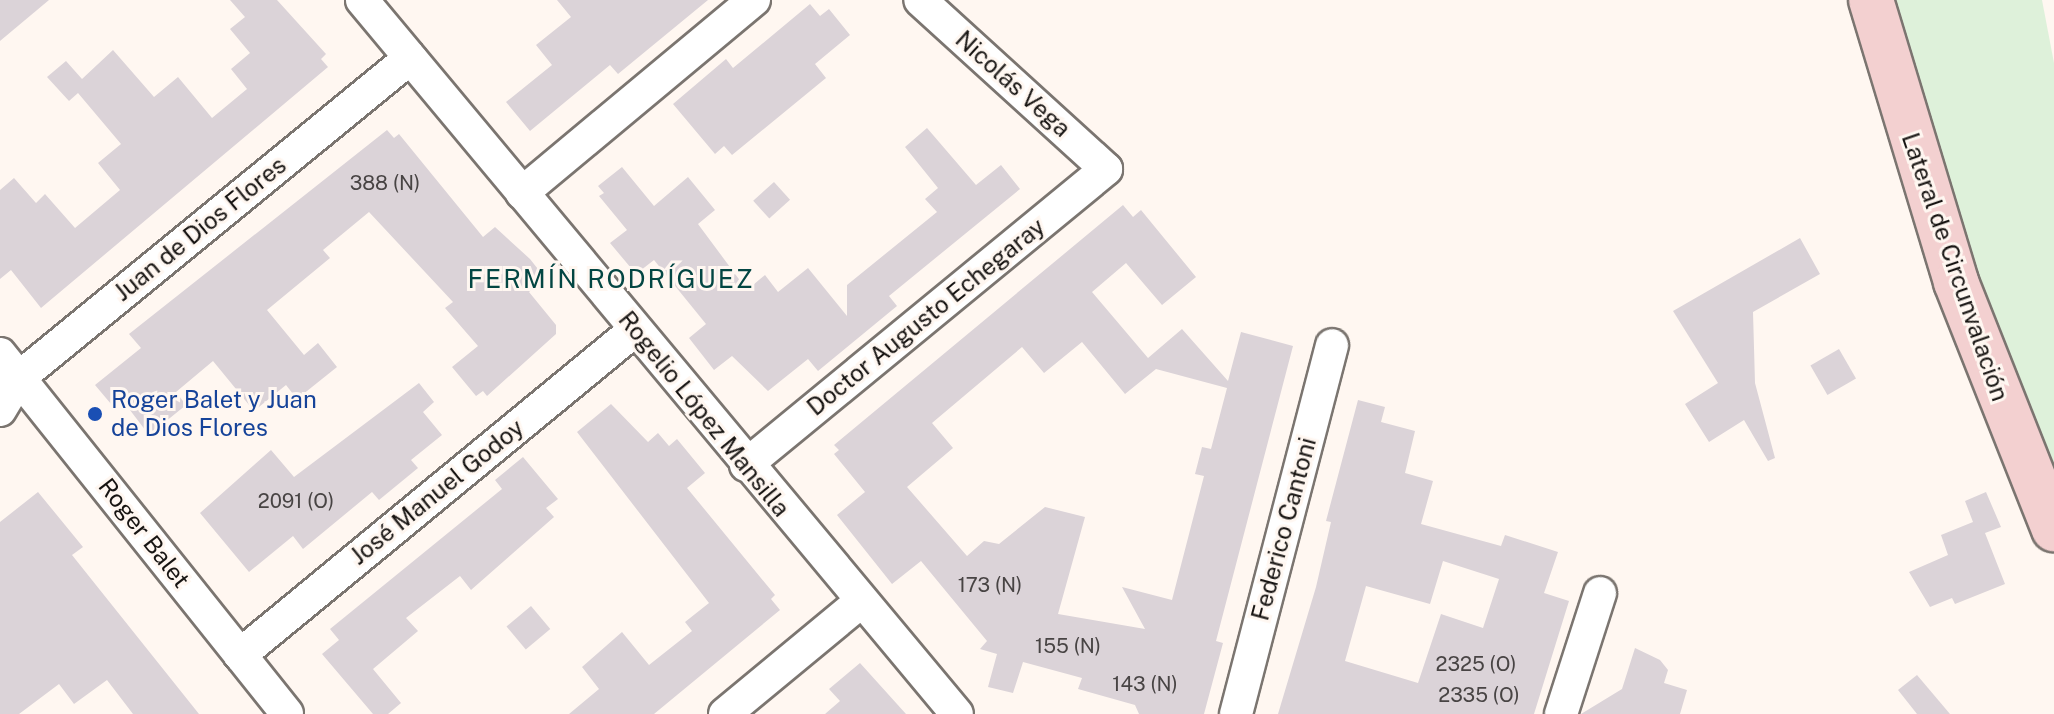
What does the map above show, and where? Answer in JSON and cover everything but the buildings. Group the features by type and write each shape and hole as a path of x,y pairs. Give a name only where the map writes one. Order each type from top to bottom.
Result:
{"street":[{"name":"Rogelio López Mansilla","path":"362,0 859,603 957,714"},
{"path":"522,193 754,0"},
{"name":"Nicolás Vega","path":"920,0 1106,169"},
{"name":"Lateral de Circunvalación","path":"1871,0 1956,282 2054,529"},
{"name":"Juan de Dios Flores","path":"0,410 10,365 410,58"},
{"name":"Doctor Augusto Echegaray","path":"746,465 1106,169"},
{"name":"José Manuel Godoy","path":"240,655 635,330"},
{"name":"Federico Cantoni","path":"1236,714 1332,345"},
{"name":"Roger Balet","path":"10,365 287,714"},
{"path":"1561,714 1600,593"},
{"path":"725,714 859,603"}],"green space":[{"path":"1893,0 2042,0 2054,63 2054,476 1963,237"}],"place":[{"name":"Roger Balet y Juan de Dios Flores","path":"95,414"}],"district":[{"name":"FERMÍN RODRÍGUEZ","path":"611,279"}]}
